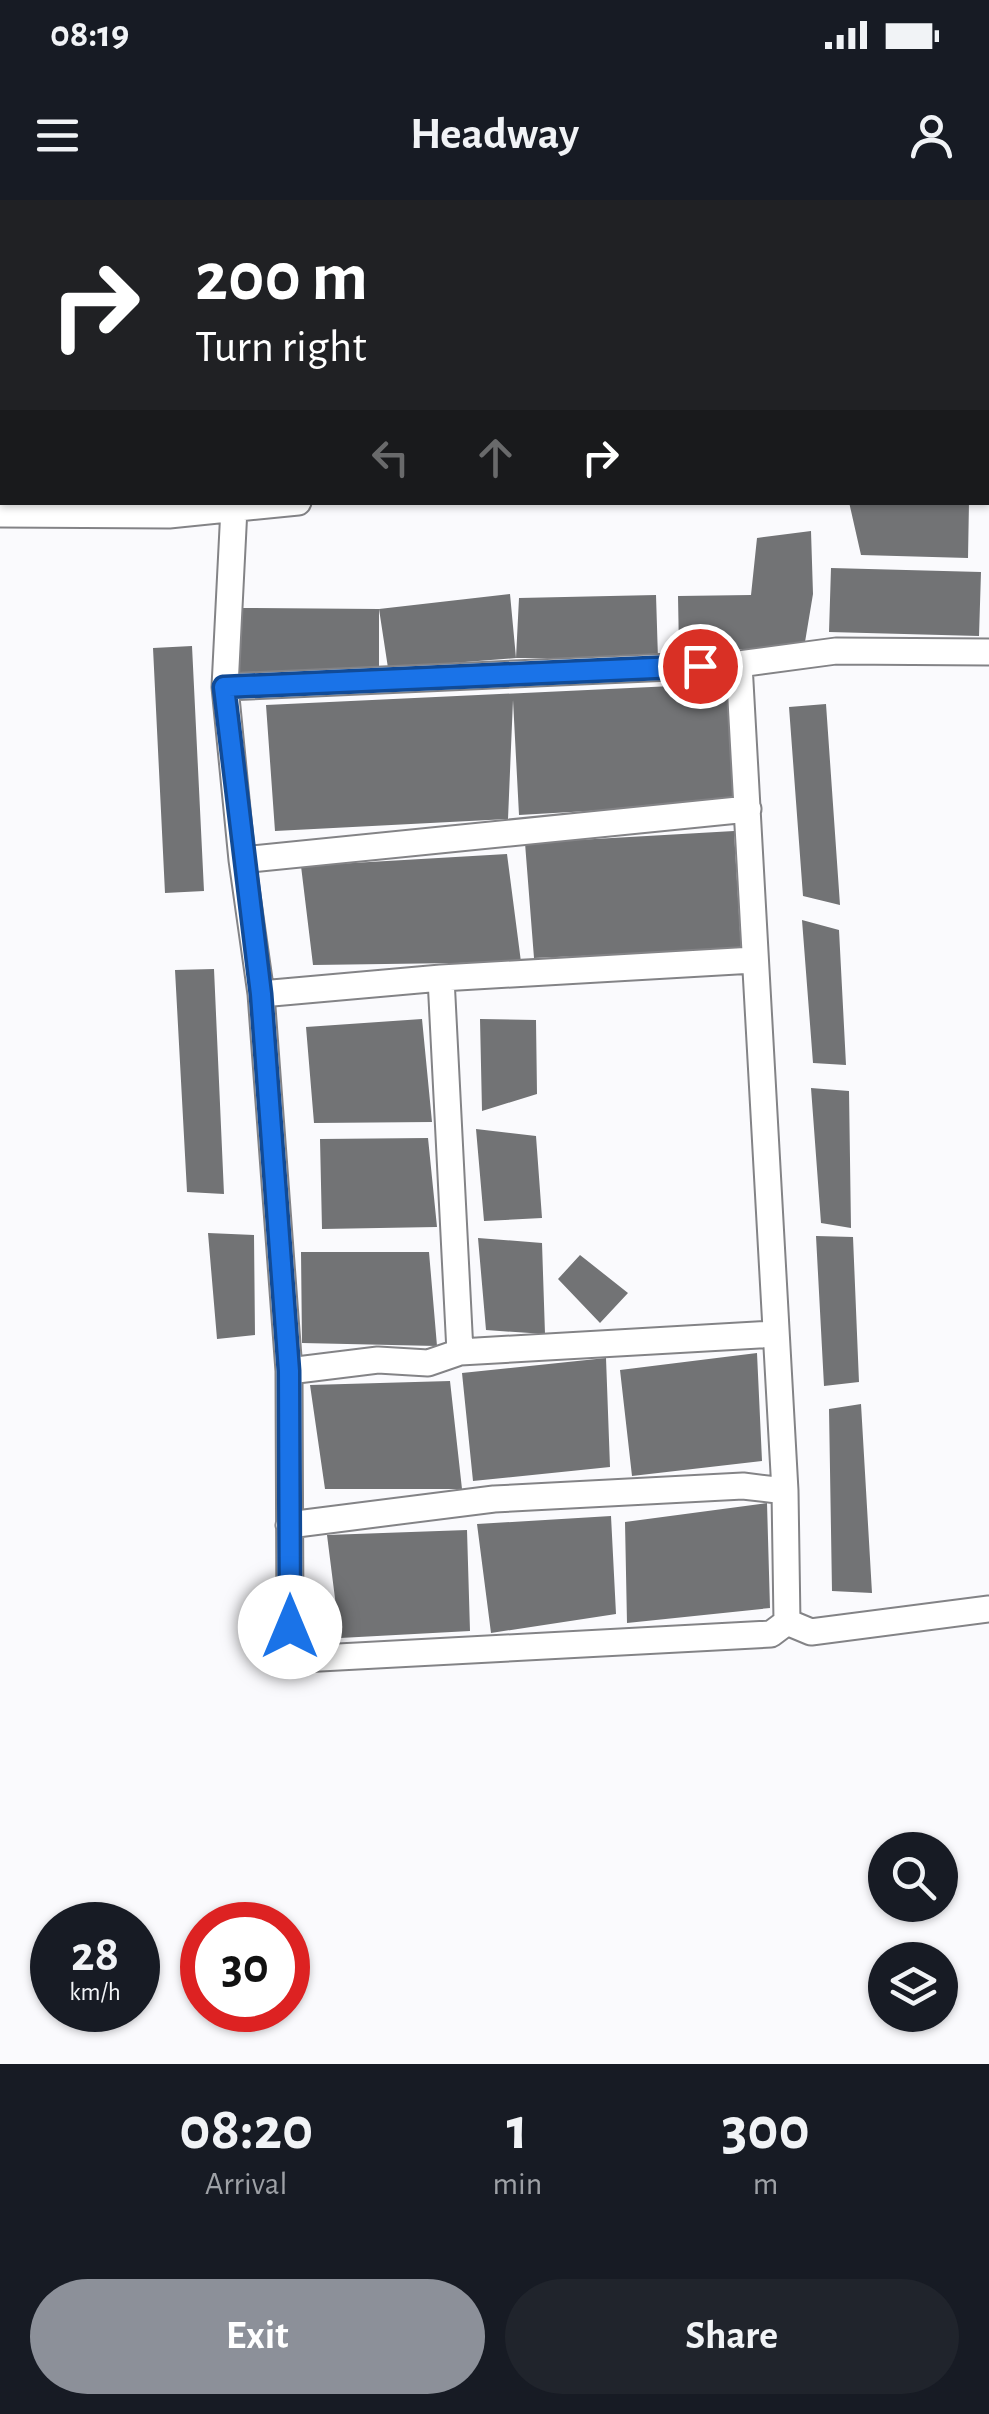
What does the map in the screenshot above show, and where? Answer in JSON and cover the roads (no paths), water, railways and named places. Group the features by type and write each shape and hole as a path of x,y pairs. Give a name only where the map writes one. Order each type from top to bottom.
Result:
{"street":[{"path":"0,514 266,505"},
{"path":"234,508 224,687 261,994 289,1371 290,1627 301,1659 771,1634 787,1622"},
{"path":"224,687 739,664 836,652 989,652"},
{"path":"739,664 785,1492 787,1622"},
{"path":"242,860 748,809"},
{"path":"261,994 441,978 754,960"},
{"path":"441,978 460,1352"},
{"path":"289,1371 378,1360 428,1364 460,1352 775,1334"},
{"path":"289,1525 494,1499 743,1486 785,1492"},
{"path":"787,1622 811,1632 989,1610"}]}
